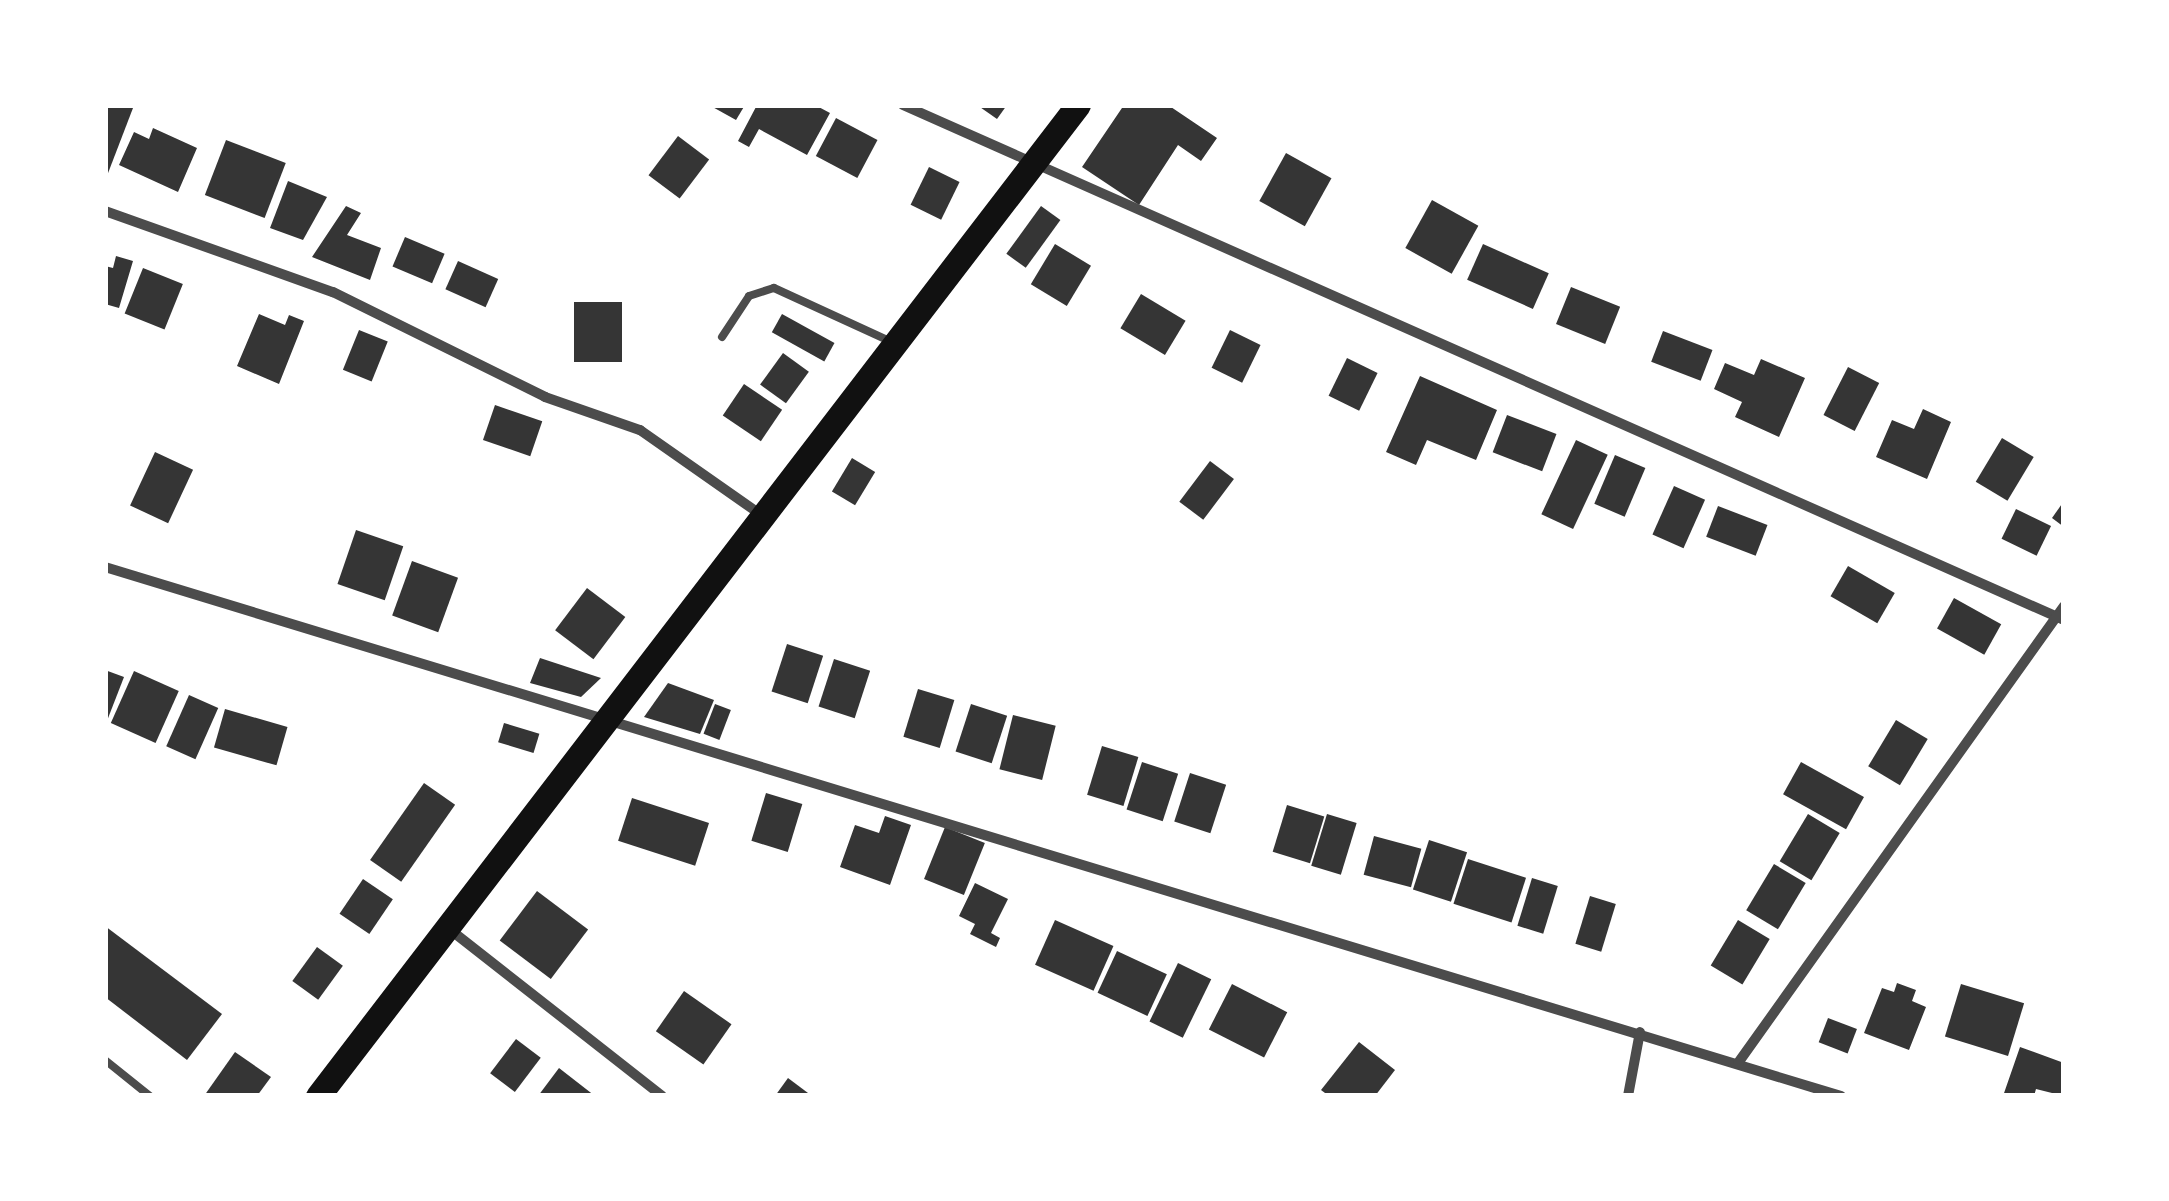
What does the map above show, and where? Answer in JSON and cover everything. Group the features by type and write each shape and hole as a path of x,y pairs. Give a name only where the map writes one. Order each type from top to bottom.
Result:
{"main road":[{"path":"318,1096 604,718 1078,105"}],"street":[{"path":"904,105 2060,618"},
{"path":"105,211 333,292 545,397 640,430 761,515"},
{"path":"105,566 1841,1096"},
{"path":"1738,1063 2060,618 2064,606"},
{"path":"448,927 662,1096"},
{"path":"1628,1096 1640,1032"}],"lane":[{"path":"722,337 749,296 774,288 894,343"},
{"path":"105,1060 150,1096"}],"building":[{"path":"105,105 133,108 105,181"},
{"path":"709,105 745,105 736,120"},
{"path":"757,105 815,105 830,113 807,155 759,129 749,147 738,141"},
{"path":"977,105 1007,105 997,119"},
{"path":"1124,105 1168,105 1217,138 1201,161 1178,145 1139,205 1082,167"},
{"path":"836,118 877,140 857,178 816,156"},
{"path":"153,128 197,148 178,192 119,165 134,132 149,139"},
{"path":"678,136 709,159 680,199 649,175"},
{"path":"226,140 286,163 265,218 205,195"},
{"path":"1286,153 1331,178 1305,226 1259,201"},
{"path":"929,167 960,182 941,220 911,205"},
{"path":"288,181 327,197 303,240 270,228"},
{"path":"1432,200 1478,226 1452,274 1405,248"},
{"path":"346,206 361,213 347,235 381,248 370,280 312,257"},
{"path":"1041,206 1060,220 1026,268 1006,254"},
{"path":"405,237 445,254 432,283 392,266"},
{"path":"1055,244 1091,266 1067,306 1031,284"},
{"path":"1483,244 1549,273 1533,309 1467,280"},
{"path":"116,256 133,261 119,308 105,304 105,266 113,268"},
{"path":"458,261 498,279 486,307 445,289"},
{"path":"143,268 183,284 165,330 125,313"},
{"path":"1571,287 1620,307 1605,344 1556,324"},
{"path":"1141,294 1186,321 1165,355 1120,328"},
{"path":"574,302 622,302 622,362 574,362"},
{"path":"259,314 285,325 289,315 304,321 279,384 237,366"},
{"path":"782,314 834,343 824,361 772,332"},
{"path":"359,330 388,342 372,381 343,370"},
{"path":"1230,330 1261,345 1242,383 1212,368"},
{"path":"1663,331 1712,350 1701,381 1651,362"},
{"path":"783,353 809,372 786,403 760,385"},
{"path":"1347,358 1378,373 1359,411 1329,396"},
{"path":"1761,359 1805,378 1779,437 1735,417 1742,402 1714,389 1725,363 1754,375"},
{"path":"1848,367 1879,383 1855,431 1823,415"},
{"path":"1420,376 1497,410 1476,460 1427,440 1416,465 1386,452"},
{"path":"744,384 782,410 761,441 723,416"},
{"path":"495,405 542,421 530,456 483,440"},
{"path":"1923,409 1951,422 1927,479 1876,457 1892,420 1914,429"},
{"path":"1507,415 1556,434 1542,471 1493,452"},
{"path":"2002,438 2034,457 2007,501 1976,482"},
{"path":"1576,440 1608,455 1573,529 1541,514"},
{"path":"155,452 193,470 168,523 130,505"},
{"path":"1615,455 1645,468 1625,517 1594,504"},
{"path":"852,458 875,472 855,505 832,491"},
{"path":"1210,461 1234,479 1203,520 1179,502"},
{"path":"1674,486 1705,500 1684,548 1652,534"},
{"path":"2064,501 2064,527 2052,518"},
{"path":"1718,506 1767,525 1756,556 1706,537"},
{"path":"2016,509 2051,526 2037,556 2002,539"},
{"path":"356,530 403,546 385,600 337,584"},
{"path":"412,561 458,578 438,632 392,616"},
{"path":"1848,566 1895,593 1877,623 1830,596"},
{"path":"587,588 625,617 593,659 555,630"},
{"path":"1954,598 2001,624 1984,655 1937,629"},
{"path":"787,644 823,656 808,703 772,692"},
{"path":"540,658 601,678 581,697 530,683"},
{"path":"834,659 870,671 855,718 819,707"},
{"path":"105,670 124,677 105,726"},
{"path":"134,671 179,691 156,743 111,723"},
{"path":"668,683 714,700 700,734 644,717"},
{"path":"918,689 954,700 940,748 903,737"},
{"path":"189,695 218,708 195,759 166,746"},
{"path":"715,704 731,710 719,740 704,734"},
{"path":"971,704 1007,716 992,763 956,752"},
{"path":"225,709 287,727 276,765 214,747"},
{"path":"1013,715 1056,726 1042,780 999,769"},
{"path":"1896,720 1928,739 1900,785 1868,766"},
{"path":"504,723 539,734 534,753 498,742"},
{"path":"1102,746 1138,757 1123,806 1087,795"},
{"path":"1142,762 1178,774 1163,821 1127,810"},
{"path":"1801,762 1864,797 1846,829 1783,794"},
{"path":"1190,773 1226,785 1210,833 1174,822"},
{"path":"424,783 455,805 401,882 370,860"},
{"path":"766,793 802,804 788,852 751,841"},
{"path":"632,798 709,823 695,866 618,841"},
{"path":"1287,805 1324,816 1310,863 1273,852"},
{"path":"1327,814 1357,823 1341,875 1311,866"},
{"path":"1808,814 1840,833 1811,880 1780,861"},
{"path":"885,816 911,825 890,885 840,867 855,825 879,833"},
{"path":"945,827 985,843 964,895 924,879"},
{"path":"1374,836 1421,849 1411,887 1364,875"},
{"path":"1429,840 1467,852 1451,902 1413,889"},
{"path":"1468,859 1526,878 1511,923 1453,904"},
{"path":"1774,864 1806,883 1778,929 1746,910"},
{"path":"1532,878 1558,886 1543,934 1517,926"},
{"path":"363,879 393,899 369,934 340,914"},
{"path":"975,883 1008,899 991,933 1000,938 996,947 970,934 975,924 959,916"},
{"path":"537,891 588,930 551,979 500,941"},
{"path":"1590,896 1616,904 1601,952 1575,944"},
{"path":"1055,920 1113,946 1094,991 1035,965"},
{"path":"1738,920 1770,939 1742,984 1711,965"},
{"path":"105,926 222,1014 187,1060 105,997"},
{"path":"317,947 343,966 318,1000 292,981"},
{"path":"1117,951 1167,974 1147,1016 1098,993"},
{"path":"1178,963 1211,979 1183,1038 1150,1021"},
{"path":"1897,983 1916,990 1912,1001 1926,1007 1909,1050 1864,1033 1882,988 1894,992"},
{"path":"1232,984 1287,1012 1264,1058 1209,1029"},
{"path":"1961,984 2024,1003 2008,1056 1945,1037"},
{"path":"684,991 732,1024 703,1064 656,1031"},
{"path":"1828,1018 1857,1029 1848,1053 1819,1042"},
{"path":"516,1039 541,1058 515,1092 490,1073"},
{"path":"1359,1042 1395,1070 1375,1096 1329,1096 1321,1090"},
{"path":"2020,1047 2064,1063 2064,1096 2036,1089 2034,1096 2003,1096"},
{"path":"235,1052 271,1077 257,1096 204,1096"},
{"path":"559,1068 595,1096 538,1096"},
{"path":"788,1078 812,1096 775,1096"}]}
